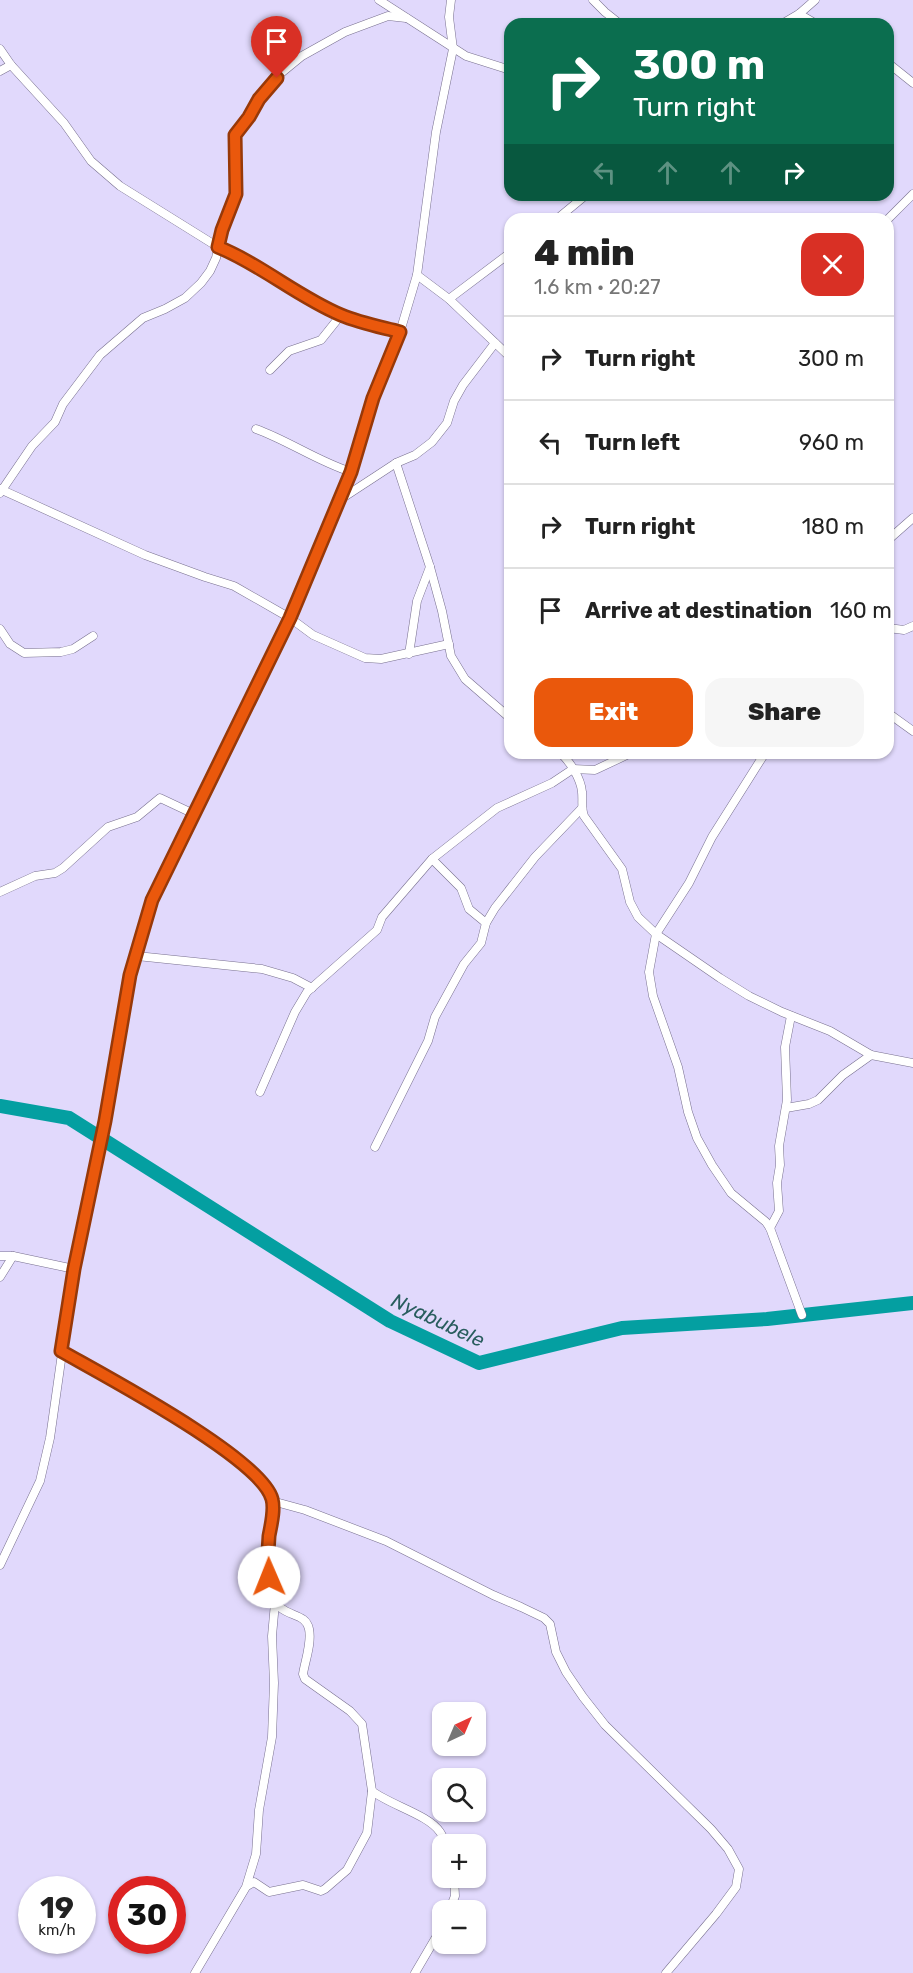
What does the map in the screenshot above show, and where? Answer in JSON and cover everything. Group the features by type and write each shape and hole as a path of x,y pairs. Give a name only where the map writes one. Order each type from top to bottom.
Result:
{"street":[{"path":"379,0 453,49 466,56 504,68"},
{"path":"0,1565 40,1480 50,1438 74,1269 105,1121 130,975 152,900 290,618 351,472 373,398 400,332 417,275 436,132 453,49 449,0"},
{"path":"593,0 613,18"},
{"path":"792,18 815,0"},
{"path":"799,14 806,18"},
{"path":"406,18 388,16 345,32 293,63 280,74 259,99 235,135 236,194 222,230 214,264 193,291 165,309 143,318 100,355 63,404 55,422 32,446 1,491 145,555 234,586 326,642 365,658 381,659 449,644"},
{"path":"0,49 11,65 64,123 91,161 127,191 304,296 341,315 400,332"},
{"path":"0,71 11,65"},
{"path":"894,68 913,83"},
{"path":"894,213 913,194"},
{"path":"564,213 579,201"},
{"path":"449,299 504,258"},
{"path":"417,275 449,299 504,351"},
{"path":"270,370 289,351 321,340 341,315"},
{"path":"339,500 396,463 416,455 432,442 442,430 463,385 495,343"},
{"path":"256,429 290,443 333,466 351,472"},
{"path":"396,463 430,567 451,656 465,679 504,713"},
{"path":"894,535 913,518"},
{"path":"409,654 417,601 430,567"},
{"path":"894,629 904,630 913,626"},
{"path":"0,629 10,644 24,653 61,652 73,649 93,636"},
{"path":"894,717 913,731"},
{"path":"566,759 581,786 584,816 622,869 630,902 638,917 656,934 749,996 830,1032 871,1055 913,1063"},
{"path":"260,1092 295,1012 312,988 377,930 382,917 432,859 497,808 552,783 573,769 595,770 618,759"},
{"path":"761,759 701,855 689,883 656,934 649,981 678,1067 688,1112 697,1138 731,1193 770,1228 802,1315"},
{"path":"0,892 35,876 55,873 108,827 137,817 160,798 194,814"},
{"path":"375,1147 428,1041 435,1017 465,964 481,943 486,923 519,875 582,808"},
{"path":"432,859 461,888 469,909 486,923"},
{"path":"137,956 262,969 293,978 312,988"},
{"path":"770,1228 778,1211 780,1140 788,1087 785,1047 791,1016"},
{"path":"786,1108 818,1100 843,1075 871,1055"},
{"path":"0,1256 13,1256 74,1269"},
{"path":"0,1277 13,1256"},
{"path":"61,1351 179,1419 222,1448 253,1472 266,1486 272,1501 267,1565 270,1589 280,1609 307,1623 310,1631 303,1674 305,1679 350,1711 362,1724 372,1791 367,1833 347,1870 321,1891 303,1885 269,1892 254,1882 246,1887"},
{"path":"272,1501 305,1510 386,1541 544,1618 550,1624 556,1652 583,1697 605,1725 728,1848 739,1869 736,1887 666,1973"},
{"path":"195,1973 246,1887 256,1854 259,1810 272,1737 274,1683 272,1636 275,1602"},
{"path":"372,1791 381,1798 434,1825 441,1834"},
{"path":"416,1973 432,1945"}],"waterway":[{"name":"Nyabubele","path":"0,1106 69,1118 390,1321 479,1363 622,1328 767,1319 913,1303"}],"route":[{"path":"269,1577 267,1565 272,1501 266,1486 253,1472 222,1448 179,1419 61,1351 74,1269 105,1121 130,975 152,900 290,618 351,472 373,398 400,332 341,315 304,296 237,255 218,247 236,194 235,135 259,99 277,78"}]}
